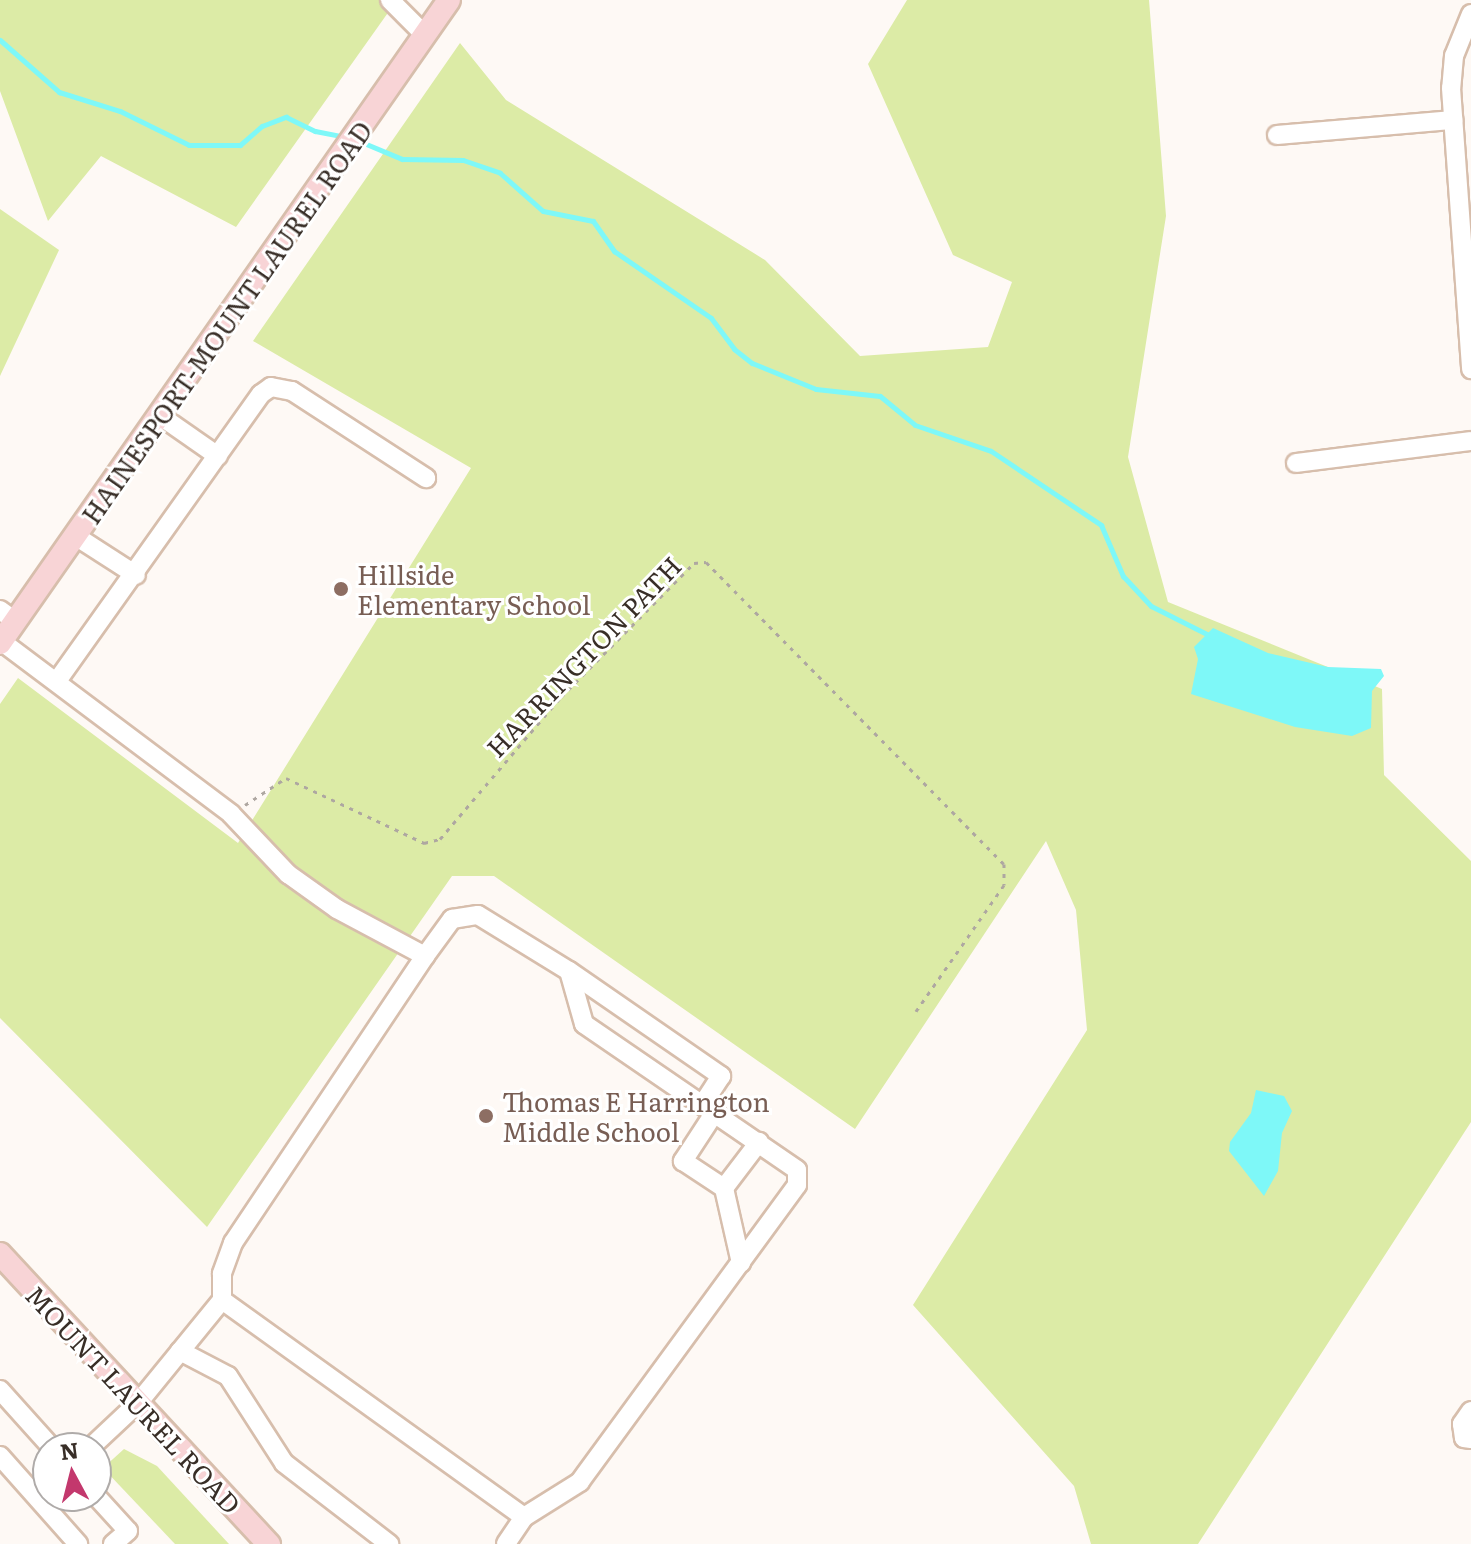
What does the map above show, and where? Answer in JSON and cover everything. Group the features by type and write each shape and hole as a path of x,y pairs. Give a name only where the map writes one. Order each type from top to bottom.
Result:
{"main road":[{"name":"HAINESPORT-MOUNT LAUREL ROAD","path":"1,642 8,616 77,537 449,0"},
{"name":"MOUNT LAUREL ROAD","path":"0,1254 269,1544"}],"street":[{"path":"390,0 425,35"},
{"path":"1471,14 1454,56 1453,120 1468,249 1471,369"},
{"path":"1277,135 1453,120"},
{"path":"57,681 271,387 292,391 426,478"},
{"path":"162,417 218,456"},
{"path":"1296,463 1471,441"},
{"path":"77,537 136,575"},
{"path":"1,642 231,814 288,874 337,909 425,956"},
{"path":"107,1432 138,1403 222,1300 222,1274 233,1243 425,956 452,919 465,913 478,915 569,971 721,1076 683,1161 724,1188 741,1263"},
{"path":"506,1544 524,1517 580,1482 741,1263 798,1178 792,1165 584,1024 569,971"},
{"path":"724,1188 759,1142"},
{"path":"222,1300 524,1517"},
{"path":"180,1351 228,1376 284,1463 389,1544"},
{"path":"0,1390 38,1432"},
{"path":"1471,1411 1462,1424 1464,1438 1471,1439"},
{"path":"0,1456 78,1544"},
{"path":"111,1512 128,1531 113,1544"}],"path":[{"name":"HARRINGTON PATH","path":"231,814 286,778 424,843 440,839 561,697 694,563 706,562 1004,864 1004,885 916,1011"}],"green space":[{"path":"0,0 397,0 236,227 101,156 48,221 0,91"},
{"path":"907,0 1149,0 1166,216 1128,457 1168,602 1382,689 1384,775 1471,861 1471,1122 1198,1544 1091,1544 1074,1486 913,1305 1087,1030 1076,910 1046,841 855,1129 494,876 452,876 207,1227 0,1018 0,704 18,678 238,843 471,468 253,341 460,43 506,100 765,260 860,356 988,347 1012,282 953,255 868,64"},
{"path":"0,209 59,250 0,376"},
{"path":"124,1449 157,1466 229,1544 175,1544 112,1478 112,1460"}],"water":[{"path":"1213,628 1268,653 1328,667 1381,669 1384,676 1372,691 1371,728 1352,736 1295,727 1191,694 1198,659 1194,647"},
{"path":"1256,1090 1284,1096 1292,1111 1282,1133 1278,1171 1264,1196 1229,1151 1230,1142 1251,1113"}],"waterway":[{"path":"0,40 59,92 120,111 189,145 240,145 262,126 286,117 315,131 346,137"},
{"path":"359,141 402,159 463,160 500,173 543,211 593,221 614,251 711,318 734,349 752,363 816,389 880,396 915,425 991,451 1101,525 1123,576 1151,606 1213,637"}],"place":[{"name":"Hillside Elementary School","path":"341,589"},
{"name":"Thomas E Harrington Middle School","path":"486,1116"}]}
